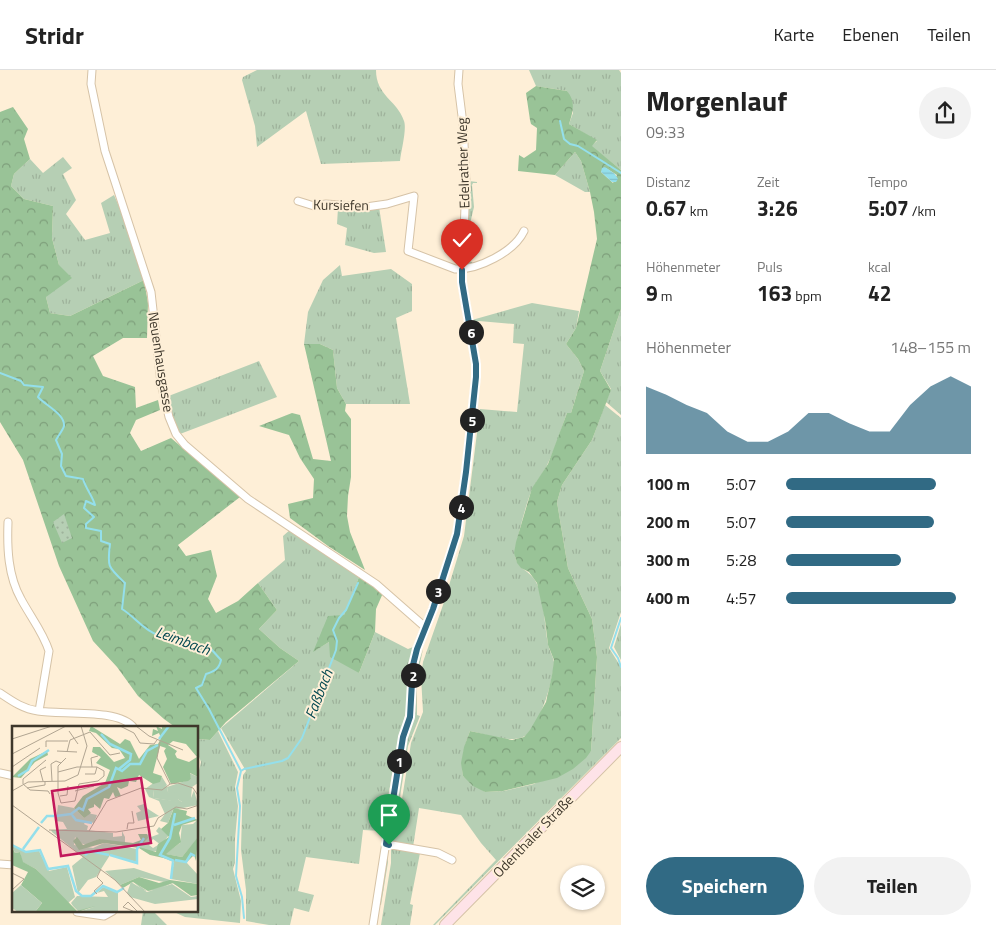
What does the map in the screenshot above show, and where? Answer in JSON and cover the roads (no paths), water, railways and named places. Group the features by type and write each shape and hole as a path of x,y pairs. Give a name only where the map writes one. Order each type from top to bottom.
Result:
{"main road":[{"name":"Odenthaler Straße","path":"445,925 621,746"}],"street":[{"name":"Neuenhausgasse","path":"92,70 91,84 105,151 150,292 161,383 169,417 176,434 185,445 248,499 376,584 426,627"},
{"name":"Edelrather Weg","path":"373,925 403,737 410,717 413,665 457,534 476,377 476,364 462,282 466,182 463,124 458,84 459,70"},
{"name":"Kursiefen","path":"298,201 314,206 326,204 366,207 387,204 414,196 408,251 462,270"},
{"path":"462,270 494,259 520,240 524,231"},
{"path":"8,522 12,578 21,600 46,642 49,651 39,711"},
{"path":"0,693 16,704 39,711 99,713 131,723 133,726"},
{"path":"386,844 438,853 452,860"},
{"path":"77,912 104,916 111,912"}],"water":[{"path":"605,167 615,174 618,179 616,182 612,182 601,172 602,168"}],"waterway":[{"path":"560,121 564,139 621,173"},
{"name":"Leimbach","path":"0,373 21,381 24,385 43,387 38,397 61,418 64,426 56,440 62,454 61,466 66,476 83,479 94,501 95,505 86,501 84,508 94,517 86,524 86,528 101,531 101,541 110,544 110,566 125,583 122,609 153,633 173,637 196,649 201,646 211,649 221,660 218,668 206,674 202,685 196,688 241,771 237,788 240,806 236,876 242,897 244,918"},
{"name":"Faßbach","path":"241,771 288,758 302,738 336,650 337,641 333,630 339,618 346,610 358,583"},
{"path":"621,618 611,648 618,658 621,667"}]}
